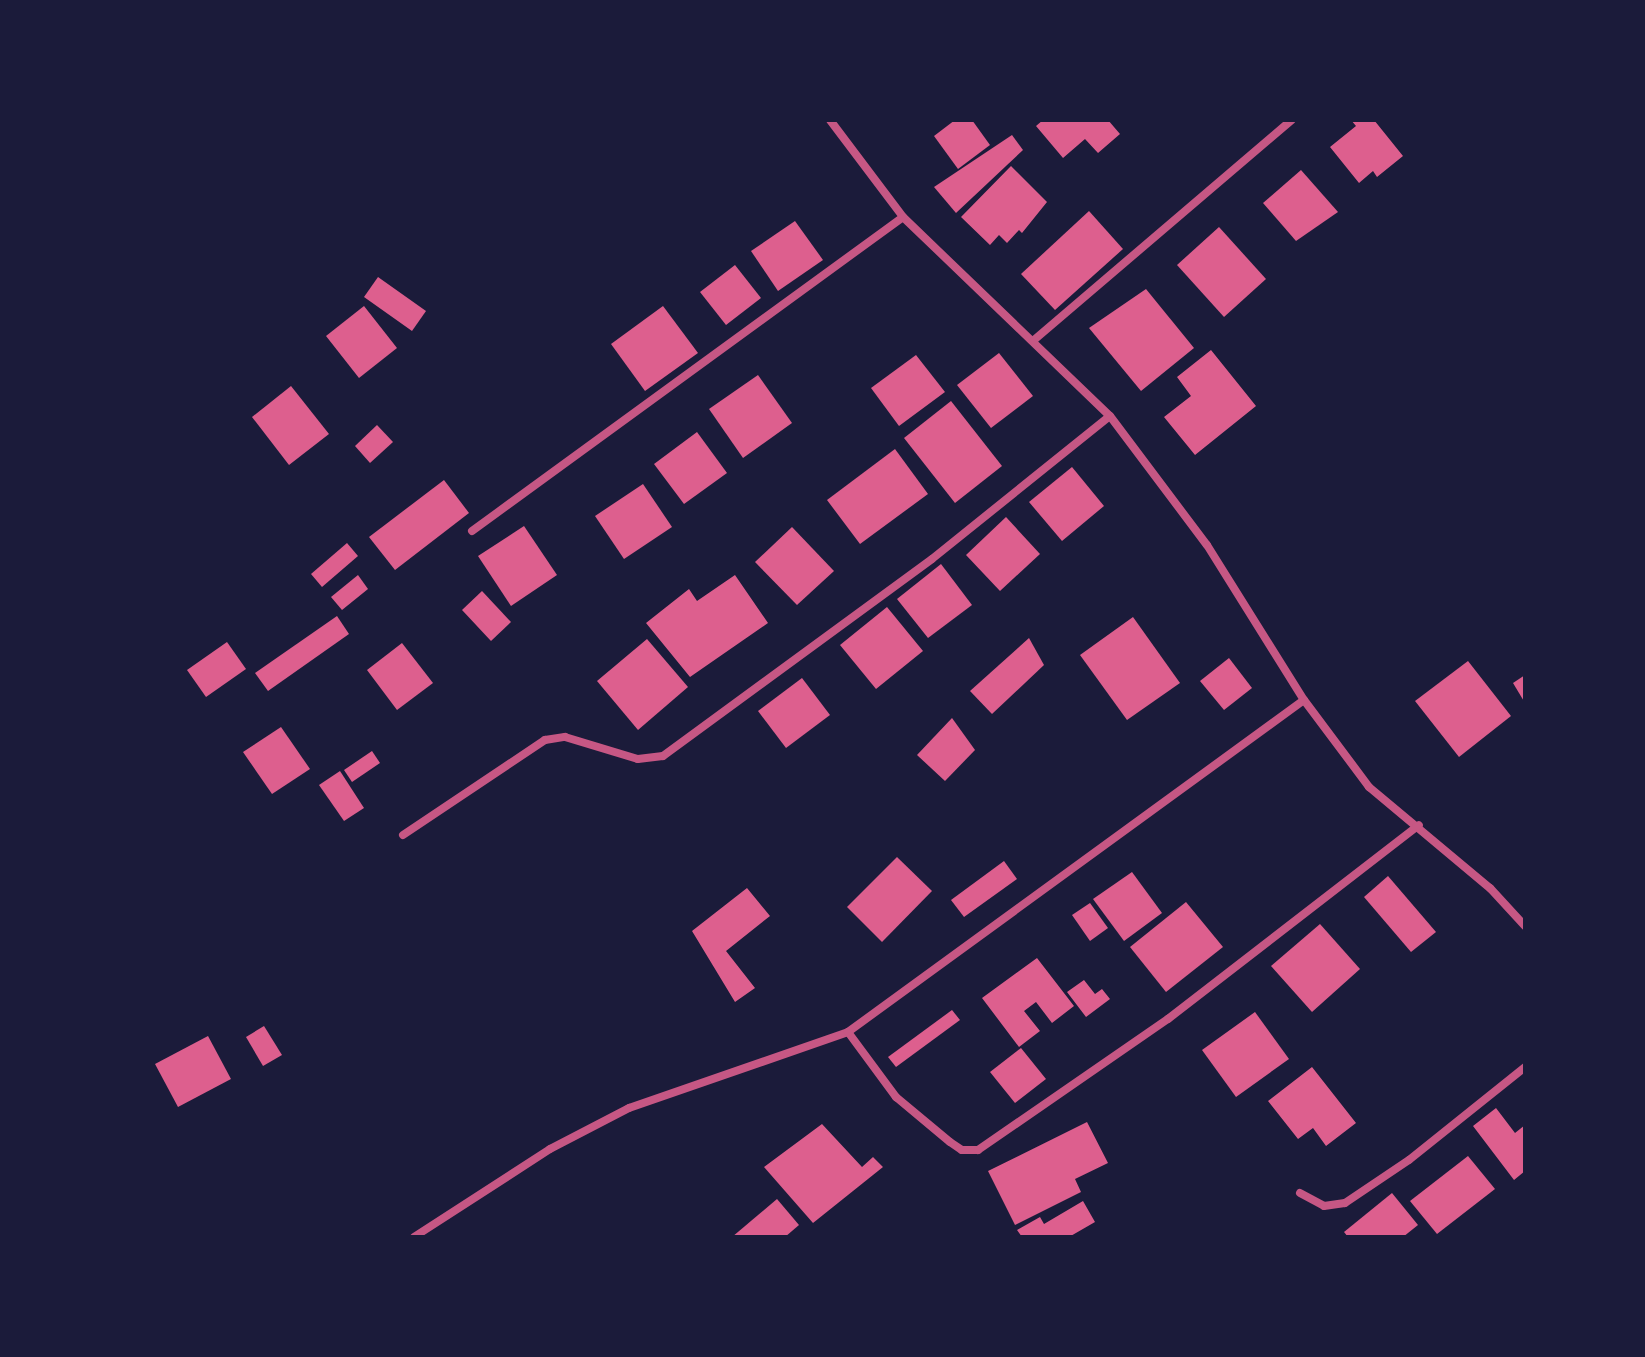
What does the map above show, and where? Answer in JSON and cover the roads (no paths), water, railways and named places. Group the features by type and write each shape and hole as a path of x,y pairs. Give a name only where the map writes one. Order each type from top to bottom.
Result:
{"street":[{"path":"830,120 903,217 1110,416 1207,545 1304,700 1369,787 1419,825 1525,926"},
{"path":"1034,340 1292,120"},
{"path":"472,531 903,217"},
{"path":"403,835 545,740 565,737 638,759 663,756 932,559 1110,416"},
{"path":"414,1237 550,1149 629,1108 848,1032 1304,700"},
{"path":"848,1032 896,1097 962,1150 978,1150 1168,1019 1419,825"},
{"path":"1300,1193 1324,1206 1345,1203 1409,1160 1525,1067"}]}
